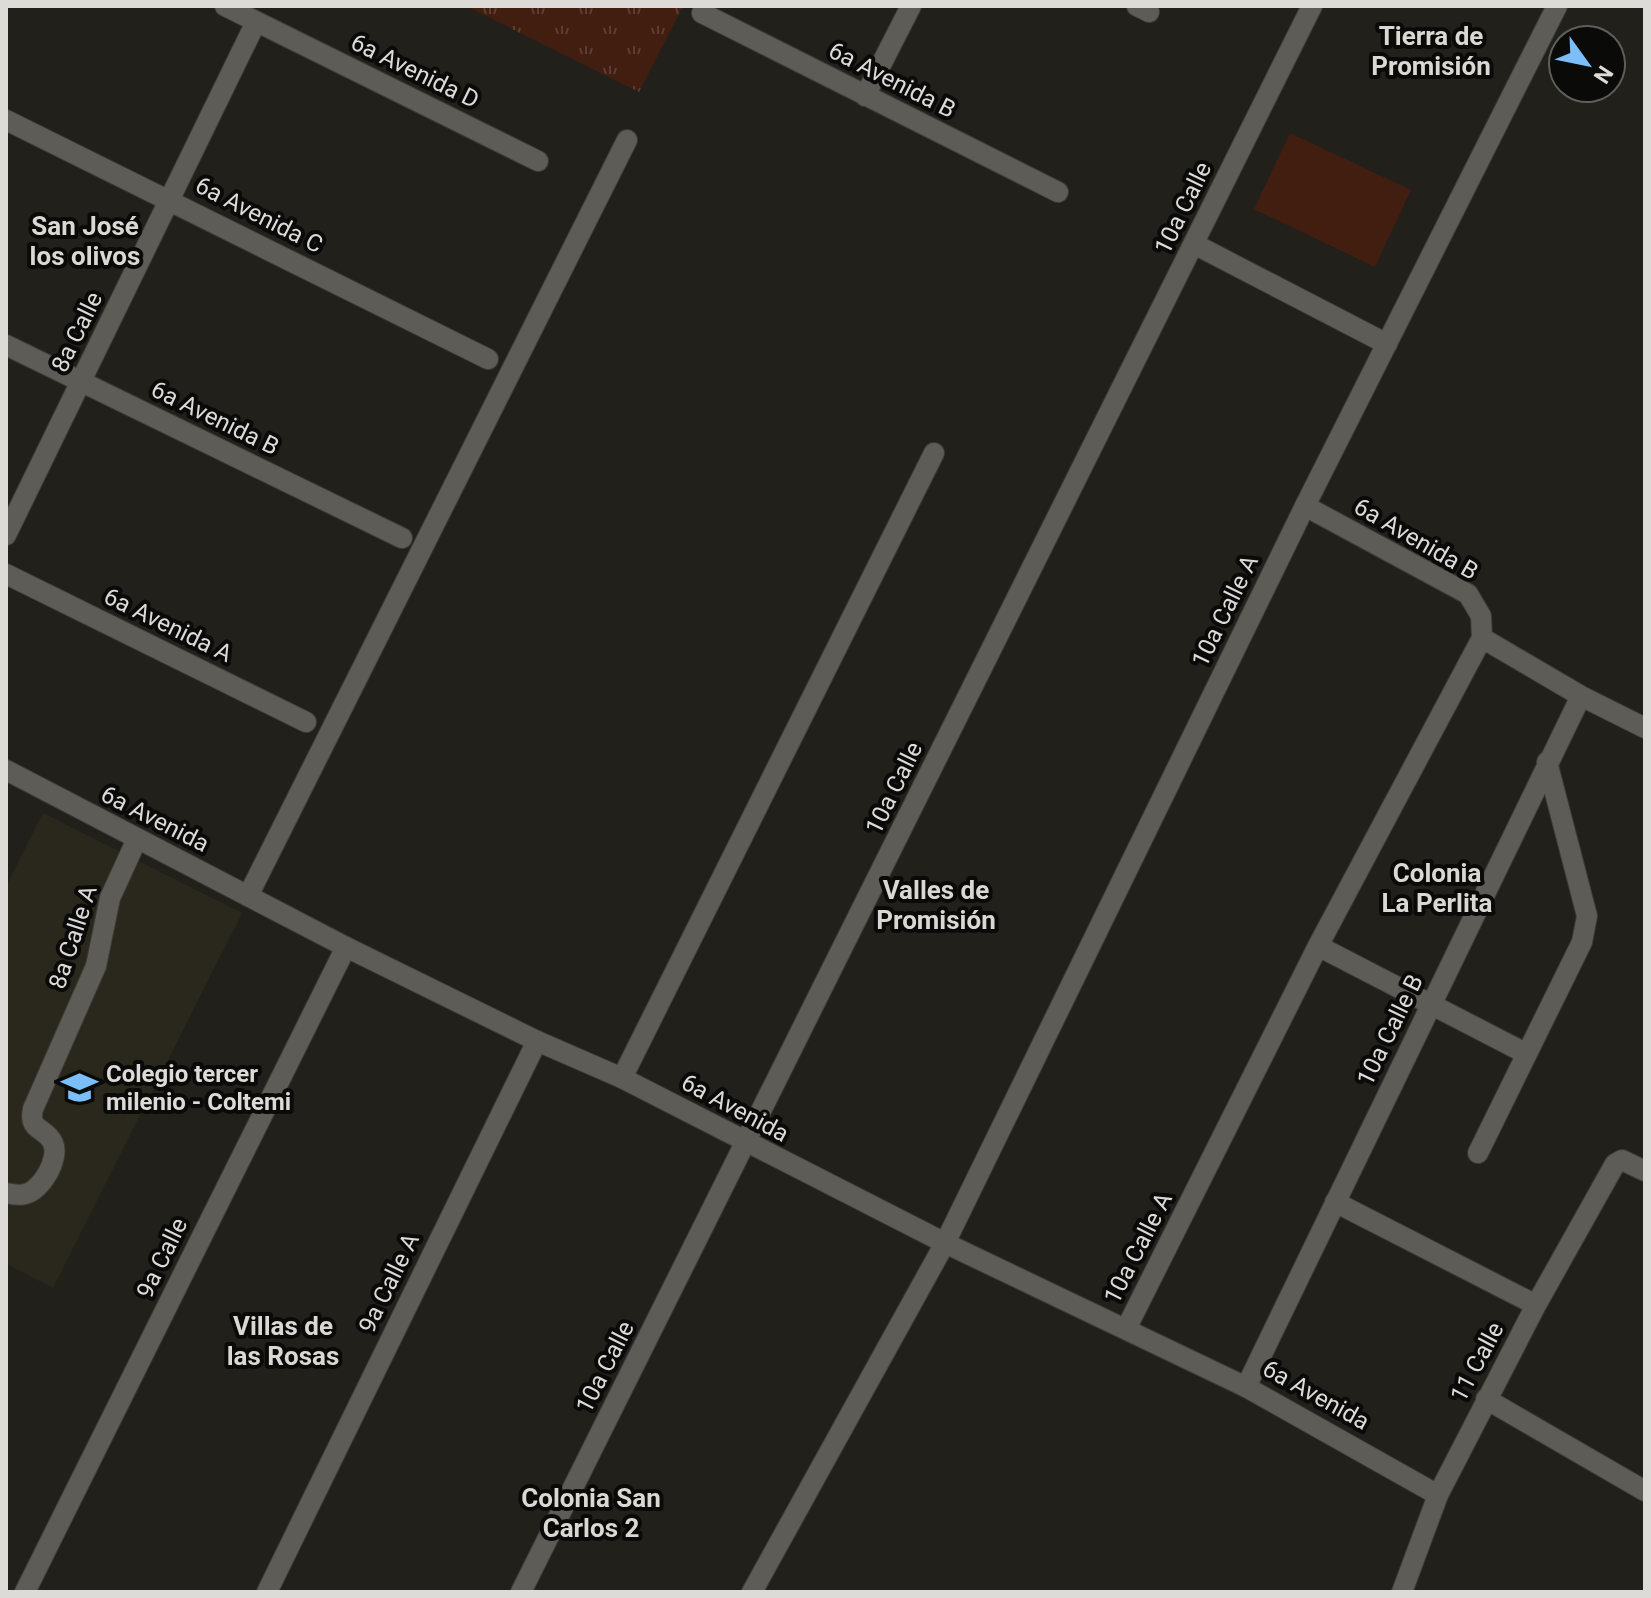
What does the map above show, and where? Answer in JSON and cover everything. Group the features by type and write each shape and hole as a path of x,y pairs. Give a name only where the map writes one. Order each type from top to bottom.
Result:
{"street":[{"name":"6a Avenida D","path":"225,6 538,161"},
{"path":"865,96 911,6"},
{"name":"10a Calle","path":"521,1592 1312,6"},
{"name":"10a Calle A","path":"752,1592 945,1243 1305,506 1557,6"},
{"name":"6a Avenida B","path":"702,13 1058,192"},
{"name":"8a Calle","path":"6,535 256,22"},
{"name":"6a Avenida C","path":"6,120 488,359"},
{"path":"248,896 627,140"},
{"path":"1194,244 1387,344"},
{"name":"6a Avenida B","path":"6,345 402,538"},
{"path":"622,1078 934,453"},
{"name":"6a Avenida B","path":"1305,506 1468,594 1481,616 1482,638"},
{"name":"6a Avenida A","path":"6,574 306,722"},
{"path":"1482,638 1581,696 1645,728"},
{"name":"10a Calle A","path":"1127,1327 1318,946 1482,638"},
{"name":"10a Calle B","path":"1246,1387 1581,696"},
{"path":"1478,1153 1582,942 1587,916 1547,762"},
{"name":"6a Avenida","path":"6,770 346,947 537,1041 622,1078 945,1243 1127,1327 1246,1387 1438,1495"},
{"name":"8a Calle A","path":"6,1193 27,1194 39,1186 54,1157 54,1145 48,1136 34,1128 31,1120 33,1109 96,966 110,898 137,839"},
{"path":"1318,946 1527,1054"},
{"name":"9a Calle","path":"25,1592 346,947"},
{"name":"9a Calle A","path":"267,1592 537,1041"},
{"name":"11 Calle","path":"1402,1592 1438,1495 1536,1305 1615,1164 1622,1160 1645,1171"},
{"path":"1335,1202 1536,1305"},
{"path":"1486,1399 1645,1491"}],"shaded area":[{"name":"Colegio tercer milenio - Coltemi","path":"43,813 242,913 53,1288 6,1264 6,887"}],"green space":[{"path":"466,6 683,6 639,92"},
{"path":"1290,133 1411,190 1375,267 1254,209"}],"place":[{"name":"Colegio tercer milenio - Coltemi","path":"80,1088"}],"district":[{"name":"Tierra de Promisión","path":"1431,51"},
{"name":"San José los olivos","path":"85,241"},
{"name":"Colonia La Perlita","path":"1437,888"},
{"name":"Valles de Promisión","path":"936,905"},
{"name":"Villas de las Rosas","path":"283,1341"},
{"name":"Colonia San Carlos 2","path":"591,1513"}]}
